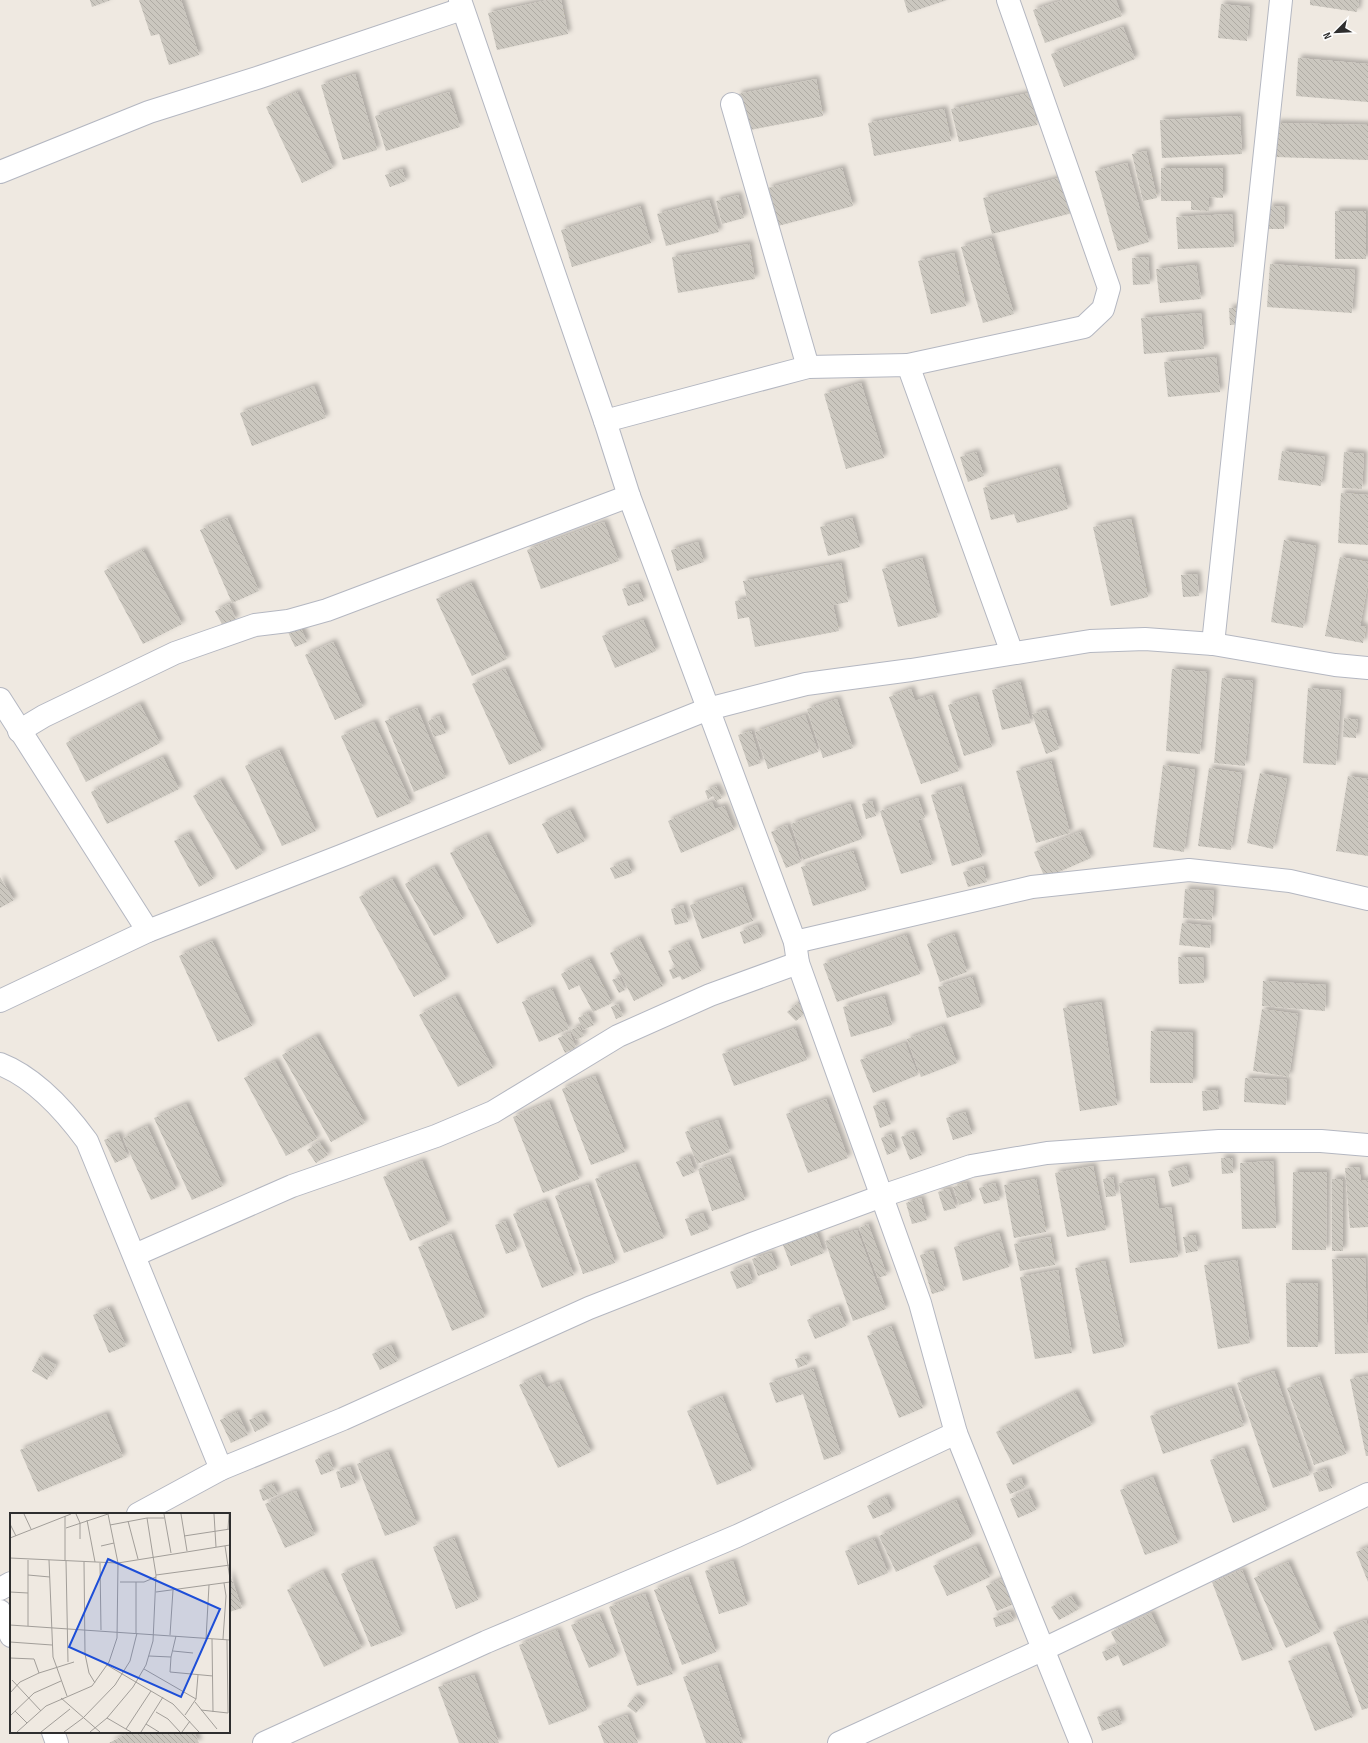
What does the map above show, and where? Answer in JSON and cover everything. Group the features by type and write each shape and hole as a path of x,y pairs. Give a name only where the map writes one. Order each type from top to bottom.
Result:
{"street":[{"path":"605,421 808,367 908,365 1084,327 1104,309 1109,288 1008,0"},
{"path":"1214,644 1281,0"},
{"path":"0,172 149,112 260,77 461,4 605,421 629,496 796,952 920,1303 956,1434 1081,1743"},
{"path":"732,104 808,367"},
{"path":"908,365 1012,653"},
{"path":"19,731 44,716 175,653 255,625 288,621 327,610 629,496"},
{"path":"0,1001 148,931 708,710 806,684 911,670 1090,641 1129,639 1214,644 1335,665 1368,668"},
{"path":"0,699 148,931"},
{"path":"135,1255 292,1186 436,1136 493,1112 618,1036 710,995 796,952 1032,887 1190,870 1290,881 1368,898"},
{"path":"0,1064 30,1082 47,1096 72,1120 87,1141 135,1255 221,1469"},
{"path":"140,1513 221,1469 343,1419 589,1308 752,1244 882,1196 971,1166 1047,1153 1219,1142 1321,1140 1368,1145"},
{"path":"264,1743 486,1642 737,1536 956,1434"},
{"path":"839,1743 1044,1649 1368,1494"},
{"path":"0,1589 10,1584"},
{"path":"0,1611 10,1634"},
{"path":"53,1733 57,1743"}],"building":[{"path":"90,0 111,0 92,7"},
{"path":"139,0 181,0 199,55 169,65 159,34 151,36"},
{"path":"548,0 561,0 568,34 497,50 488,13"},
{"path":"904,0 947,0 908,13"},
{"path":"1063,0 1116,0 1122,16 1045,43 1033,10"},
{"path":"1310,0 1359,0 1357,12 1310,5"},
{"path":"1221,4 1250,7 1247,41 1218,38"},
{"path":"1123,27 1135,59 1064,87 1051,54"},
{"path":"1298,58 1368,64 1368,102 1296,96"},
{"path":"355,74 377,150 343,160 321,85"},
{"path":"816,79 823,116 745,131 738,94"},
{"path":"297,92 333,168 302,183 266,107"},
{"path":"449,92 460,127 386,151 375,116"},
{"path":"1030,93 1037,125 959,142 951,109"},
{"path":"944,109 951,141 874,156 868,123"},
{"path":"1240,116 1242,154 1162,158 1160,120"},
{"path":"1276,123 1368,125 1368,160 1275,157"},
{"path":"1146,151 1157,198 1143,201 1132,154"},
{"path":"1127,163 1149,242 1118,251 1095,171"},
{"path":"842,168 853,206 778,226 768,188"},
{"path":"1161,168 1223,168 1223,198 1209,197 1209,211 1191,210 1191,201 1161,201"},
{"path":"402,169 406,181 390,187 385,175"},
{"path":"1063,177 1072,213 992,234 983,198"},
{"path":"738,195 744,218 722,224 716,201"},
{"path":"709,200 719,232 666,246 657,214"},
{"path":"640,206 651,243 572,267 561,230"},
{"path":"1269,206 1285,207 1284,229 1268,229"},
{"path":"1335,211 1366,211 1366,259 1335,259"},
{"path":"1232,214 1234,247 1178,249 1176,217"},
{"path":"991,238 1014,314 983,323 961,247"},
{"path":"749,244 755,279 678,293 672,257"},
{"path":"954,253 966,306 931,314 918,261"},
{"path":"1148,257 1150,284 1133,285 1132,258"},
{"path":"1270,264 1355,270 1352,313 1267,307"},
{"path":"1196,265 1201,299 1160,303 1156,269"},
{"path":"1229,308 1242,308 1243,324 1230,325"},
{"path":"1201,313 1204,349 1144,354 1141,318"},
{"path":"1216,357 1220,392 1168,397 1164,362"},
{"path":"861,383 884,458 846,469 824,394"},
{"path":"314,386 326,418 252,446 240,413"},
{"path":"1282,451 1325,457 1321,486 1278,480"},
{"path":"976,452 984,476 968,482 960,457"},
{"path":"1344,452 1364,454 1362,489 1342,488"},
{"path":"1057,468 1068,509 1017,523 1014,514 991,520 983,488"},
{"path":"1341,493 1368,495 1368,545 1338,543"},
{"path":"227,518 259,591 232,603 200,530"},
{"path":"852,518 860,547 828,556 820,527"},
{"path":"1131,519 1148,597 1111,606 1093,527"},
{"path":"604,522 619,561 541,589 527,550"},
{"path":"1284,540 1316,546 1303,628 1271,622"},
{"path":"698,542 704,562 677,571 671,550"},
{"path":"143,550 182,624 143,644 104,571"},
{"path":"1340,557 1368,562 1368,583 1360,626 1366,627 1363,643 1325,636"},
{"path":"922,558 938,617 898,627 882,569"},
{"path":"841,563 848,602 833,605 839,631 755,647 749,617 738,619 735,601 747,599 743,581"},
{"path":"1197,574 1199,596 1183,597 1181,575"},
{"path":"471,583 507,659 472,676 436,599"},
{"path":"638,584 644,601 628,606 622,589"},
{"path":"229,604 236,619 223,626 215,611"},
{"path":"643,620 656,651 615,668 602,636"},
{"path":"300,626 307,642 295,647 288,632"},
{"path":"333,642 363,707 335,720 305,655"},
{"path":"505,669 542,750 509,765 472,684"},
{"path":"1172,669 1207,672 1200,754 1166,751"},
{"path":"1222,678 1253,681 1245,766 1214,763"},
{"path":"1020,682 1031,723 1002,730 992,690"},
{"path":"1308,688 1341,691 1336,765 1303,763"},
{"path":"911,689 915,701 932,695 959,771 921,784 889,697"},
{"path":"976,696 992,747 964,756 948,705"},
{"path":"837,699 853,748 823,758 807,709"},
{"path":"140,704 160,743 86,782 66,743"},
{"path":"417,708 446,778 414,792 385,721"},
{"path":"1046,710 1059,749 1046,754 1032,714"},
{"path":"805,715 818,752 768,769 755,732"},
{"path":"439,716 446,733 434,737 428,721"},
{"path":"1344,718 1358,720 1356,738 1343,737"},
{"path":"374,722 411,803 377,818 341,736"},
{"path":"751,731 761,763 749,767 738,735"},
{"path":"279,750 316,831 282,846 245,766"},
{"path":"163,757 179,789 107,824 91,792"},
{"path":"1051,761 1070,833 1036,843 1016,771"},
{"path":"1163,765 1195,770 1184,852 1153,847"},
{"path":"1209,768 1242,773 1231,850 1198,846"},
{"path":"1260,773 1287,779 1273,849 1247,843"},
{"path":"1348,776 1368,779 1368,856 1336,851"},
{"path":"220,780 263,853 236,870 193,796"},
{"path":"716,786 722,798 716,801 713,796 708,799 705,791"},
{"path":"961,786 982,857 952,866 931,795"},
{"path":"918,798 925,818 918,820 933,864 901,874 880,811"},
{"path":"872,801 876,816 866,819 862,804"},
{"path":"712,802 715,809 724,806 734,830 681,853 668,821"},
{"path":"850,804 862,839 803,860 791,824"},
{"path":"570,810 585,841 557,854 542,824"},
{"path":"787,825 801,862 786,868 771,832"},
{"path":"1080,832 1091,858 1045,878 1034,852"},
{"path":"188,834 213,879 199,887 174,841"},
{"path":"486,835 532,926 497,944 450,853"},
{"path":"853,851 866,890 813,906 801,867"},
{"path":"627,861 632,873 615,879 610,868"},
{"path":"983,866 987,882 968,887 963,872"},
{"path":"434,867 463,919 434,936 405,884"},
{"path":"0,877 14,900 0,908"},
{"path":"392,879 446,979 414,997 359,897"},
{"path":"742,887 753,921 702,939 690,905"},
{"path":"1185,889 1214,891 1212,920 1183,918"},
{"path":"683,905 688,922 675,925 671,909"},
{"path":"1182,923 1211,926 1210,948 1179,945"},
{"path":"757,925 762,937 744,944 740,932"},
{"path":"954,934 967,972 940,982 927,944"},
{"path":"906,935 920,974 837,1002 823,964"},
{"path":"639,938 663,986 634,1001 610,953"},
{"path":"212,941 252,1026 218,1042 179,956"},
{"path":"688,942 701,971 682,980 680,976 673,979 669,970 675,967 668,951"},
{"path":"1178,957 1203,957 1204,983 1179,984"},
{"path":"589,959 612,1003 593,1012 579,985 569,990 561,974"},
{"path":"619,977 625,990 619,993 612,980"},
{"path":"972,977 981,1007 947,1018 938,987"},
{"path":"1263,981 1326,985 1325,1011 1262,1006"},
{"path":"552,989 569,1029 539,1042 522,1002"},
{"path":"455,996 493,1068 458,1087 419,1015"},
{"path":"884,996 892,1025 851,1037 843,1007"},
{"path":"799,1002 807,1011 796,1021 787,1012"},
{"path":"1101,1002 1117,1105 1080,1111 1063,1008"},
{"path":"618,1004 623,1016 616,1019 611,1007"},
{"path":"1262,1009 1298,1014 1289,1077 1253,1071"},
{"path":"588,1013 594,1025 583,1030 578,1018"},
{"path":"579,1026 584,1036 576,1040 571,1030"},
{"path":"943,1026 957,1063 921,1077 907,1039"},
{"path":"795,1028 807,1060 734,1086 722,1054"},
{"path":"1151,1031 1193,1033 1193,1083 1150,1083"},
{"path":"570,1033 576,1048 565,1053 558,1038"},
{"path":"316,1036 365,1123 331,1142 282,1055"},
{"path":"905,1043 918,1075 873,1093 860,1060"},
{"path":"275,1061 317,1139 286,1156 244,1078"},
{"path":"595,1076 625,1152 591,1165 562,1089"},
{"path":"1245,1078 1287,1080 1286,1105 1244,1102"},
{"path":"1217,1090 1219,1109 1203,1111 1202,1091"},
{"path":"826,1099 848,1158 808,1173 786,1114"},
{"path":"549,1102 579,1179 543,1193 513,1117"},
{"path":"884,1102 891,1124 880,1128 873,1106"},
{"path":"186,1104 223,1186 192,1200 154,1118"},
{"path":"965,1112 972,1134 953,1140 946,1118"},
{"path":"718,1120 730,1152 697,1164 685,1132"},
{"path":"147,1126 176,1189 151,1200 123,1138"},
{"path":"913,1132 922,1155 910,1160 901,1137"},
{"path":"118,1134 128,1157 115,1163 104,1140"},
{"path":"891,1134 897,1151 887,1155 881,1138"},
{"path":"319,1142 328,1155 316,1163 307,1150"},
{"path":"689,1156 695,1172 683,1177 676,1162"},
{"path":"730,1158 745,1200 712,1211 698,1169"},
{"path":"1221,1158 1232,1158 1233,1173 1222,1174"},
{"path":"422,1161 448,1224 410,1241 383,1177"},
{"path":"1273,1161 1276,1228 1242,1229 1240,1163"},
{"path":"635,1164 664,1238 624,1253 595,1179"},
{"path":"1093,1166 1106,1230 1067,1237 1055,1173"},
{"path":"1186,1166 1190,1182 1172,1187 1168,1171"},
{"path":"1359,1167 1361,1181 1368,1180 1368,1227 1350,1228 1345,1168"},
{"path":"1293,1172 1327,1172 1326,1250 1292,1250"},
{"path":"1113,1177 1116,1196 1106,1197 1103,1179"},
{"path":"1154,1178 1159,1209 1171,1207 1178,1257 1130,1263 1119,1183"},
{"path":"1036,1179 1046,1232 1014,1238 1004,1185"},
{"path":"1332,1179 1343,1179 1343,1251 1332,1251"},
{"path":"966,1183 972,1201 959,1205 953,1187"},
{"path":"995,1183 1000,1200 984,1204 979,1188"},
{"path":"588,1185 615,1263 583,1274 555,1196"},
{"path":"949,1189 956,1208 944,1211 938,1192"},
{"path":"921,1198 927,1220 912,1224 906,1203"},
{"path":"545,1201 574,1275 542,1288 513,1214"},
{"path":"703,1213 709,1229 691,1236 685,1219"},
{"path":"505,1221 517,1250 506,1254 495,1225"},
{"path":"868,1224 887,1275 878,1278 859,1228"},
{"path":"857,1230 886,1309 853,1321 825,1241"},
{"path":"816,1232 824,1253 791,1266 783,1245"},
{"path":"999,1233 1009,1267 963,1281 954,1247"},
{"path":"451,1234 485,1317 452,1331 418,1247"},
{"path":"1195,1235 1198,1251 1186,1253 1183,1237"},
{"path":"1050,1237 1055,1265 1020,1271 1014,1244"},
{"path":"933,1251 945,1290 932,1294 920,1255"},
{"path":"771,1253 777,1269 758,1276 752,1259"},
{"path":"1365,1258 1368,1353 1335,1354 1332,1259"},
{"path":"1237,1260 1250,1343 1218,1349 1204,1265"},
{"path":"1105,1261 1124,1347 1093,1354 1075,1268"},
{"path":"747,1265 753,1283 737,1289 730,1272"},
{"path":"1058,1270 1072,1353 1035,1359 1020,1277"},
{"path":"1286,1283 1318,1283 1318,1347 1287,1347"},
{"path":"838,1307 846,1326 815,1339 807,1320"},
{"path":"109,1308 126,1346 109,1353 93,1315"},
{"path":"891,1326 923,1408 899,1418 867,1336"},
{"path":"391,1345 398,1361 380,1370 372,1354"},
{"path":"40,1356 56,1365 47,1380 32,1371"},
{"path":"806,1356 808,1364 798,1368 795,1359"},
{"path":"813,1369 841,1454 824,1460 803,1394 776,1403 769,1383"},
{"path":"1274,1371 1310,1475 1273,1488 1237,1383"},
{"path":"540,1375 546,1388 559,1382 591,1452 558,1468 519,1385"},
{"path":"1368,1376 1368,1456 1366,1456 1350,1379"},
{"path":"1319,1377 1346,1454 1314,1465 1287,1388"},
{"path":"1231,1388 1244,1426 1163,1454 1150,1416"},
{"path":"1075,1392 1092,1425 1013,1465 996,1432"},
{"path":"722,1396 752,1470 717,1485 687,1411"},
{"path":"237,1412 248,1435 231,1443 220,1420"},
{"path":"106,1414 123,1457 38,1492 20,1450"},
{"path":"262,1414 268,1425 255,1432 249,1420"},
{"path":"1244,1448 1267,1510 1233,1523 1210,1460"},
{"path":"388,1452 417,1524 385,1536 357,1464"},
{"path":"328,1454 334,1470 321,1475 315,1460"},
{"path":"350,1467 356,1483 341,1488 336,1472"},
{"path":"1326,1469 1332,1488 1319,1492 1313,1473"},
{"path":"1153,1477 1178,1543 1145,1555 1120,1490"},
{"path":"1021,1478 1025,1488 1010,1494 1006,1484"},
{"path":"273,1484 278,1495 263,1501 259,1490"},
{"path":"296,1491 315,1535 285,1548 265,1504"},
{"path":"1028,1491 1036,1510 1018,1518 1010,1499"},
{"path":"886,1497 892,1511 873,1519 867,1506"},
{"path":"956,1500 972,1537 896,1572 879,1536"},
{"path":"454,1538 478,1600 456,1609 433,1547"},
{"path":"874,1539 888,1573 858,1585 845,1551"},
{"path":"976,1546 990,1577 947,1596 933,1566"},
{"path":"1368,1547 1368,1582 1356,1552"},
{"path":"372,1561 402,1635 371,1647 341,1574"},
{"path":"733,1561 747,1605 719,1614 705,1571"},
{"path":"1288,1562 1320,1632 1286,1648 1254,1578"},
{"path":"1242,1570 1273,1650 1242,1661 1212,1582"},
{"path":"323,1571 362,1648 324,1667 287,1590"},
{"path":"230,1575 242,1608 230,1612"},
{"path":"688,1577 716,1652 682,1665 654,1590"},
{"path":"1002,1579 1014,1604 997,1611 986,1586"},
{"path":"645,1594 673,1674 637,1686 609,1607"},
{"path":"1071,1596 1079,1609 1059,1620 1051,1607"},
{"path":"1010,1612 1014,1621 996,1627 993,1618"},
{"path":"1151,1613 1166,1646 1123,1666 1118,1655 1106,1661 1102,1652 1117,1645 1111,1632"},
{"path":"599,1614 617,1656 589,1668 571,1625"},
{"path":"1366,1620 1368,1627 1368,1708 1362,1710 1333,1632"},
{"path":"557,1630 587,1710 549,1725 519,1645"},
{"path":"1326,1646 1353,1717 1315,1731 1288,1661"},
{"path":"717,1665 743,1743 706,1743 683,1677"},
{"path":"474,1675 499,1743 459,1743 438,1687"},
{"path":"635,1696 644,1704 636,1713 627,1706"},
{"path":"1117,1710 1122,1724 1102,1731 1097,1717"},
{"path":"627,1715 638,1743 604,1743 598,1726"},
{"path":"128,1733 194,1733 199,1743 109,1743"}]}
